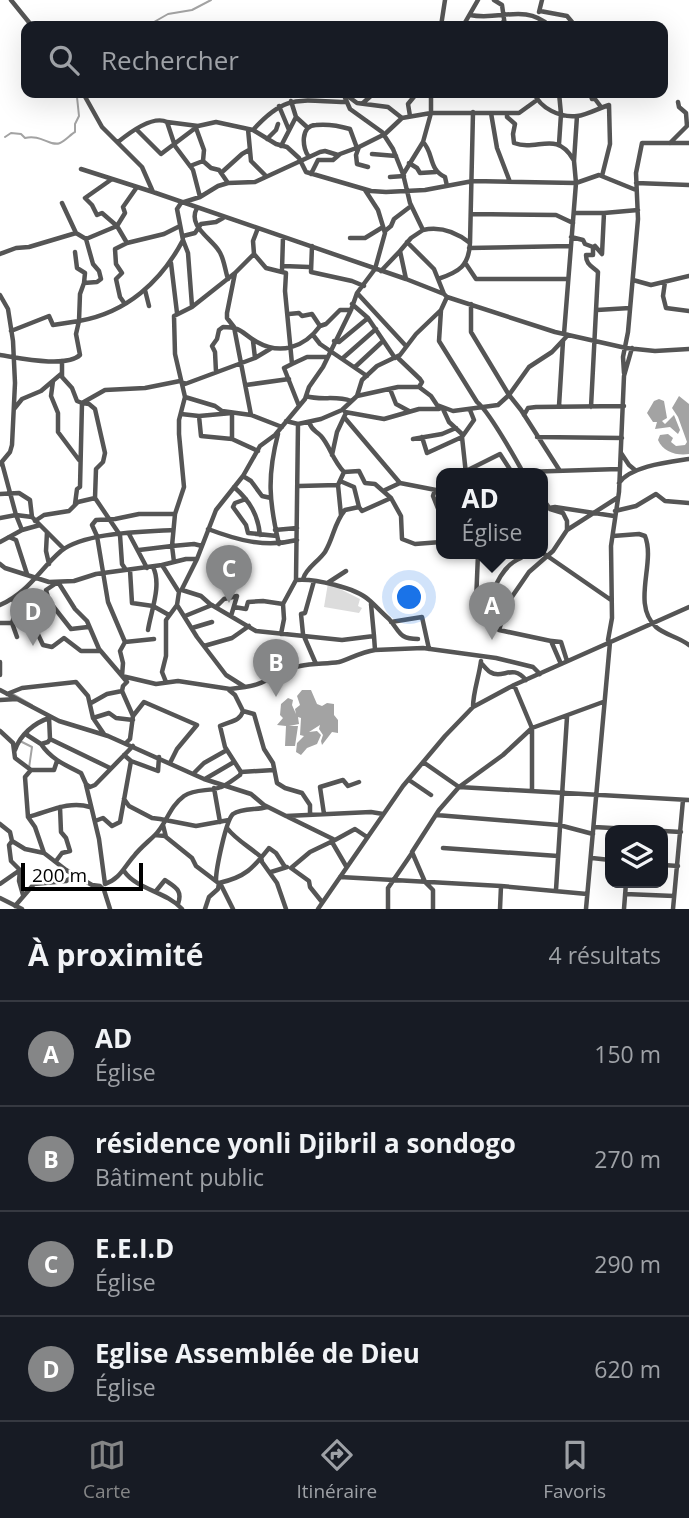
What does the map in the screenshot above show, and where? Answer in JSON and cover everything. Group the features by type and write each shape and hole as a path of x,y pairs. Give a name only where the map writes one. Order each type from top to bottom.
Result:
{"street":[{"path":"11,0 28,21"},
{"path":"442,21 445,0"},
{"path":"466,21 478,0"},
{"path":"494,0 502,5 504,21"},
{"path":"538,18 542,0"},
{"path":"540,10 567,16 571,21"},
{"path":"470,15 504,21 526,13 542,21"},
{"path":"85,98 102,127 142,167 153,192"},
{"path":"345,98 350,109 384,134 404,175 411,206 423,230"},
{"path":"355,98 362,104 388,107 402,118"},
{"path":"362,104 369,98"},
{"path":"410,116 408,104 413,98"},
{"path":"404,175 423,142 431,113 431,98"},
{"path":"559,98 559,144"},
{"path":"592,98 596,99 601,107"},
{"path":"312,174 316,161 333,160 338,155 384,134 402,118 431,113 521,112 537,100 561,114 577,116 609,105 610,136 602,176"},
{"path":"291,101 296,117 308,128"},
{"path":"266,176 251,161 250,130 270,112 291,101 346,102"},
{"path":"669,143 688,126 686,113 679,107 678,102"},
{"path":"279,106 289,130"},
{"path":"473,112 472,214 467,264 476,279 568,279"},
{"path":"491,113 497,148 510,182"},
{"path":"507,113 507,117 515,124 514,143 527,146 538,143 559,144 574,161"},
{"path":"559,406 576,183 574,161 577,116"},
{"path":"281,146 296,117"},
{"path":"118,142 155,120 197,127 215,122 250,130 289,148 301,161 303,170 365,190 407,191 473,181 576,183 602,176 636,191"},
{"path":"167,122 175,146 190,166 200,197"},
{"path":"268,139 278,124"},
{"path":"309,157 303,145 308,128 314,125 348,128 353,132 358,147 357,164 368,167"},
{"path":"137,130 152,143 159,154 175,146 197,127"},
{"path":"197,127 204,150 203,161"},
{"path":"423,142 430,149 431,163 436,172 445,177 447,186"},
{"path":"586,909 612,618 613,536 638,210 636,183 642,143 689,143"},
{"path":"221,173 249,150"},
{"path":"192,306 188,253 177,209 181,203 228,183 250,183 325,151 338,155"},
{"path":"372,154 396,156"},
{"path":"190,166 203,161"},
{"path":"203,161 221,173 228,183"},
{"path":"409,163 420,173 436,172"},
{"path":"81,169 312,246 471,304 566,334 629,348 655,351 689,349"},
{"path":"390,177 404,175"},
{"path":"112,180 85,197 97,215 102,213 117,226 127,243"},
{"path":"636,183 689,185"},
{"path":"86,239 117,226 125,213 123,207 138,187"},
{"path":"365,190 378,210 384,229 378,270"},
{"path":"62,204 76,233 86,239 93,264 99,271 101,279 84,283"},
{"path":"350,237 365,238 391,226 394,219 411,206"},
{"path":"197,208 194,215 199,229 205,232 218,250 228,279"},
{"path":"573,213 638,210"},
{"path":"587,245 594,245 602,254 604,213"},
{"path":"472,214 556,215 573,223"},
{"path":"11,331 49,316 52,325 107,314 145,290 171,262 183,238 193,234 201,224 224,218"},
{"path":"125,304 120,297 116,279 122,273 116,264 115,249 127,243 164,234 180,226"},
{"path":"258,228 253,241 254,254 266,268 309,267"},
{"path":"166,682 162,671 166,656 166,620 177,605 180,591 197,559 216,510 243,476 264,442 281,428 306,396 358,293 378,270 423,230 438,228 458,235 469,246 570,246"},
{"path":"0,254 76,233"},
{"path":"283,237 282,268 286,273 285,292 292,364"},
{"path":"571,237 583,240 594,249 593,255 586,255 587,262 598,272 591,407"},
{"path":"407,242 428,262 445,295 439,341 521,468"},
{"path":"312,246 310,272 364,286"},
{"path":"400,251 406,279"},
{"path":"0,355 62,361 78,358 80,355 76,334 85,273 77,268 75,252"},
{"path":"174,562 172,546 175,514 184,486 179,433 184,397 174,334 174,316 228,279 254,254"},
{"path":"171,262 177,313"},
{"path":"438,279 467,264"},
{"path":"235,273 227,317 234,327 251,415"},
{"path":"633,280 649,285 689,276"},
{"path":"665,281 663,289 666,307 689,311"},
{"path":"145,290 149,306"},
{"path":"358,293 406,346"},
{"path":"0,295 8,309 14,357 10,452 1,463 22,530"},
{"path":"471,304 471,332 559,471"},
{"path":"82,403 105,390 145,388 180,381 185,384 255,358 270,349 291,348 313,335 340,310 352,307 368,318 396,358 420,379 422,382 419,387"},
{"path":"597,310 630,308"},
{"path":"332,456 344,413 356,396 362,380 377,366 396,358 441,310"},
{"path":"289,314 312,314 320,326"},
{"path":"334,341 339,342 368,318"},
{"path":"216,372 212,346 223,327 240,328 253,340 270,349"},
{"path":"343,358 376,329"},
{"path":"313,335 320,344 367,376"},
{"path":"253,340 255,358"},
{"path":"355,367 383,341"},
{"path":"390,389 396,404 411,411 470,410 498,405 509,395 529,367 563,341"},
{"path":"299,406 285,368 307,357 328,357"},
{"path":"62,361 61,374 72,388 77,401 89,404 95,409 105,453 103,462 96,469 96,498 120,535 122,564 128,570 132,603 153,606 169,615"},
{"path":"13,410 22,398 41,391 61,374"},
{"path":"246,385 289,379"},
{"path":"53,381 51,396 58,413 58,432 80,461"},
{"path":"356,396 390,389 419,387 444,409 446,418 462,436 466,468"},
{"path":"306,396 314,399 337,397 351,401"},
{"path":"184,397 215,406 222,411 251,415 281,428"},
{"path":"0,542 44,515 69,511 75,504 77,489 80,487 82,403"},
{"path":"524,417 528,408 624,407"},
{"path":"422,437 427,453 462,436 474,420 470,410"},
{"path":"286,421 298,424 344,413 384,419 411,411"},
{"path":"181,414 199,416 232,413"},
{"path":"232,413 232,439"},
{"path":"344,413 400,483"},
{"path":"199,416 201,436 232,439 258,451"},
{"path":"309,422 312,430 321,436 334,462 344,472 359,471 365,482 373,483 391,498 401,516 401,539 415,544 436,542"},
{"path":"281,634 283,604 296,580 298,424"},
{"path":"279,544 271,498 271,463 281,428"},
{"path":"413,439 442,434 456,428"},
{"path":"537,437 622,438"},
{"path":"474,468 510,451"},
{"path":"620,452 629,466 637,470"},
{"path":"500,454 509,468"},
{"path":"619,483 623,477 637,470 689,459"},
{"path":"548,472 619,470"},
{"path":"341,515 339,483 344,472"},
{"path":"243,476 251,481 262,496 271,498"},
{"path":"299,486 339,483 354,487 362,511 391,498"},
{"path":"384,490 400,483 436,490"},
{"path":"234,487 246,499 258,519 260,535"},
{"path":"0,494 23,494 29,498 36,521 64,549"},
{"path":"550,509 555,507 615,513 636,506 656,494 665,501 689,503"},
{"path":"75,504 96,498"},
{"path":"548,552 567,530 618,498"},
{"path":"246,499 235,503 233,508 246,525 248,533 260,535 298,528"},
{"path":"548,506 563,513 567,530"},
{"path":"303,579 326,550 341,515 345,510 359,507"},
{"path":"125,642 103,586 104,574 97,536 92,527 94,521 139,514 175,514"},
{"path":"0,518 16,515 36,521"},
{"path":"0,605 13,600 64,549 116,528"},
{"path":"208,529 240,541 279,544 296,540"},
{"path":"105,534 173,530"},
{"path":"47,532 46,551 49,564"},
{"path":"128,534 157,575"},
{"path":"613,536 639,534 645,537 649,546 645,598 653,624 689,645"},
{"path":"9,537 16,540 27,574"},
{"path":"139,550 194,544 202,546"},
{"path":"548,555 611,601"},
{"path":"148,630 156,600 157,575 174,562 197,559"},
{"path":"478,559 476,602 507,604"},
{"path":"492,603 493,589 511,565 520,559"},
{"path":"541,559 528,572 507,604 499,630 561,642 567,661"},
{"path":"0,564 35,579 58,582 128,570 163,568"},
{"path":"163,568 180,591 201,596 256,631 342,640 374,636"},
{"path":"328,582 346,571"},
{"path":"296,580 328,582 369,599 375,650"},
{"path":"314,580 305,612 301,614 303,634 316,664"},
{"path":"58,582 46,590 50,601 71,629 88,628"},
{"path":"58,582 75,609 87,621 101,651 127,682 122,691 133,718 131,739 126,743"},
{"path":"185,616 237,596 232,616"},
{"path":"13,600 34,626 43,645 52,647 64,638 81,651 101,651"},
{"path":"234,607 246,609 248,602 255,601 283,604"},
{"path":"371,604 401,635 418,639"},
{"path":"177,605 226,675 245,687"},
{"path":"17,607 12,623 17,637"},
{"path":"318,909 408,780 473,707 514,685 689,607"},
{"path":"391,622 422,617 429,649"},
{"path":"192,628 212,622"},
{"path":"0,623 12,623"},
{"path":"204,646 232,638 249,626"},
{"path":"125,642 154,639"},
{"path":"551,641 561,664"},
{"path":"122,677 123,659 120,651 125,642"},
{"path":"122,677 156,684 192,682 225,689 267,682 279,673 300,666 341,661 375,650 429,649 482,660 511,660 533,667 540,674"},
{"path":"482,660 488,671 497,674 513,671 526,680"},
{"path":"473,707 482,660"},
{"path":"0,662 0,675"},
{"path":"7,694 22,688 76,682 91,702 93,718 104,734"},
{"path":"514,685 532,729 532,790"},
{"path":"225,689 235,695 243,711 241,717 220,726 221,738 240,772"},
{"path":"0,690 49,717 104,734 223,787 251,793 268,807 333,841 346,866"},
{"path":"91,702 107,694 122,691"},
{"path":"0,700 18,699"},
{"path":"133,718 144,702 197,725 177,749 170,763"},
{"path":"388,909 388,888 436,815 459,787 503,755 532,729 603,702"},
{"path":"243,711 254,714 264,749 273,763 275,779 279,785 302,793 310,805 310,814"},
{"path":"93,718 109,713 116,718 133,718"},
{"path":"15,751 27,732 49,717"},
{"path":"49,717 50,739"},
{"path":"555,890 567,717"},
{"path":"0,732 13,743 15,758 31,770 54,769 57,761"},
{"path":"27,732 27,735 41,744 57,761 81,773 103,857 102,885 110,909"},
{"path":"41,744 50,739"},
{"path":"50,739 111,768"},
{"path":"86,784 93,787 133,746"},
{"path":"193,774 204,763 227,750"},
{"path":"124,755 131,761 158,771 159,757"},
{"path":"95,821 103,818 116,825 121,818 131,761"},
{"path":"204,779 234,762"},
{"path":"423,762 459,787 686,800 673,909"},
{"path":"31,770 24,778 28,817 44,853"},
{"path":"240,772 274,770"},
{"path":"12,841 25,849 44,853 92,885 112,882 124,872 133,857 155,835 171,808 185,795 223,787 240,775 240,772"},
{"path":"324,814 320,787 343,780 348,786 359,782"},
{"path":"408,780 431,795"},
{"path":"214,788 220,822"},
{"path":"124,799 129,806 163,823 196,826 229,820 236,813 268,807"},
{"path":"122,806 129,806"},
{"path":"28,817 60,807 90,807"},
{"path":"56,861 62,853 69,851 66,838 61,832 60,807"},
{"path":"286,816 371,812 383,814"},
{"path":"436,815 559,825 593,834"},
{"path":"205,909 209,897 218,889 217,865 229,820"},
{"path":"163,823 166,837"},
{"path":"0,824 2,831 10,832 11,861 20,870"},
{"path":"594,827 605,828"},
{"path":"228,828 234,837 245,842 261,857 261,862 271,872 286,909"},
{"path":"271,872 288,867 310,852 355,829 367,837"},
{"path":"668,831 681,832"},
{"path":"155,835 166,837 192,858 196,866 218,882 233,909"},
{"path":"218,882 242,876 252,869 270,848 288,867 309,881 310,887 322,902"},
{"path":"443,848 558,856"},
{"path":"412,852 425,882 433,890 434,909"},
{"path":"592,858 605,859"},
{"path":"668,865 678,866"},
{"path":"0,884 20,870"},
{"path":"20,870 19,881 24,895"},
{"path":"124,872 129,879 156,891 180,907"},
{"path":"15,906 34,884 66,881 76,875"},
{"path":"340,877 587,894"},
{"path":"156,891 164,880 178,889 180,907"},
{"path":"500,909 501,886"},
{"path":"624,909 626,888"},
{"path":"0,892 2,899 22,909"},
{"path":"625,894 674,897"}],"shaded area":[{"path":"679,396 689,404 689,454 671,452 663,448 658,440 660,435 668,434 676,446 685,445 687,442 672,408"},
{"path":"654,401 664,401 667,418 662,421 665,424 674,415 680,430 678,434 670,427 655,429 657,422 653,422 647,413"},
{"path":"328,583 360,599 358,606 362,608 359,613 324,607"},
{"path":"302,690 311,690 317,704 334,704 338,733 332,732 322,745 323,735 319,729 320,725 309,732 317,731 321,735 317,744 307,748 301,755 296,752 297,743 304,736 300,735 301,718 298,717 299,724 289,726 298,726 295,746 285,746 286,726 277,725 283,718 280,715 281,704 288,698 293,700 296,714 295,709 300,705 297,696"}],"waterway":[{"path":"156,21 168,14 192,10 211,0"},
{"path":"5,137 11,133 56,144 62,142 75,132 79,116 77,98"},
{"path":"13,694 32,705"},
{"path":"20,741 32,747 29,768"}],"place":[{"name":"E.E.I.D","path":"229,603"},
{"name":"AD","path":"492,640"},
{"name":"Eglise Assemblée de Dieu","path":"33,646"},
{"name":"résidence yonli Djibril a sondogo","path":"276,697"}]}
